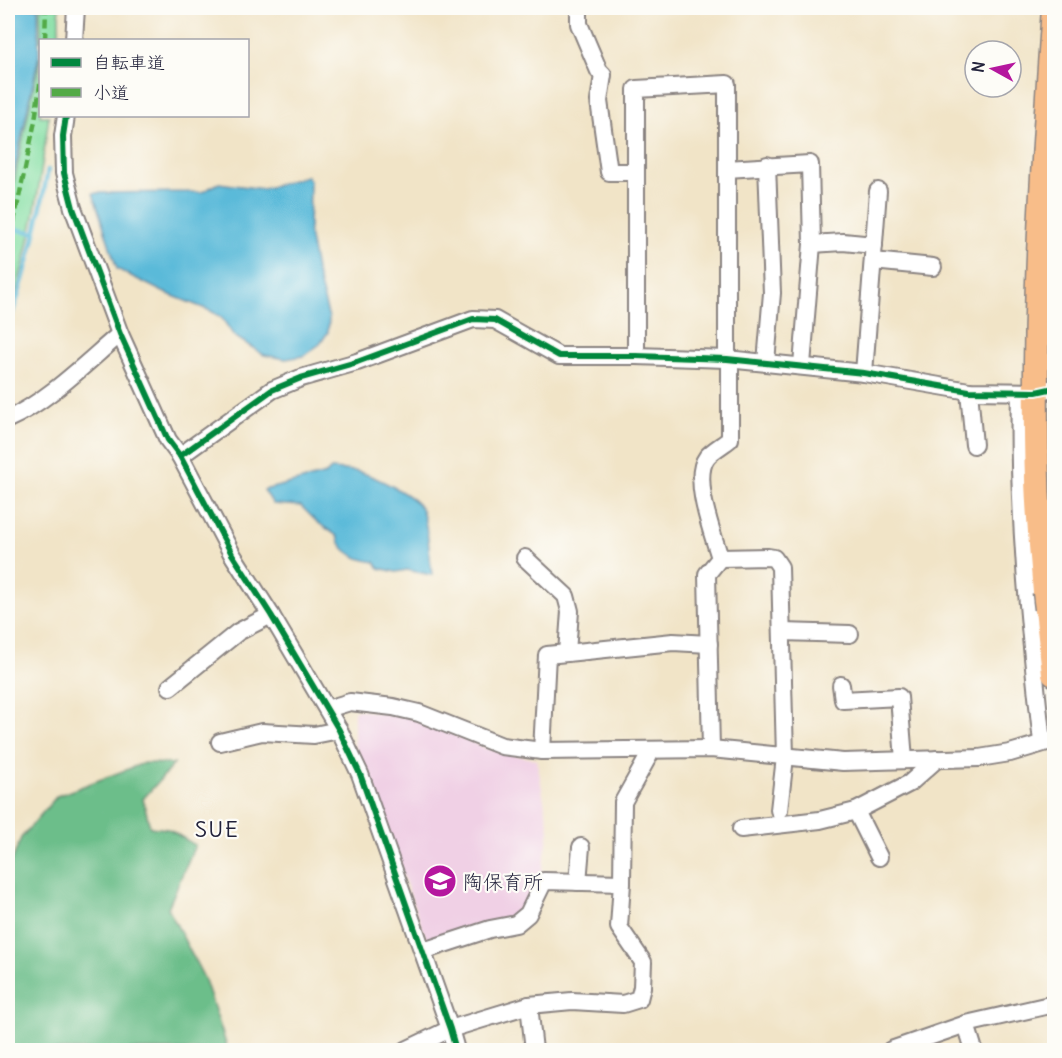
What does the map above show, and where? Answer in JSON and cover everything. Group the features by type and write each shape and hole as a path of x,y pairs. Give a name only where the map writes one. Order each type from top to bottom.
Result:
{"highway":[{"path":"1054,8 1043,157 1037,391 1037,480 1043,601 1054,674"}],"street":[{"path":"74,39 76,8"},
{"path":"579,8 579,24 599,71 603,75 599,101 609,172 636,172"},
{"path":"636,356 636,89 727,84 730,440 708,456 701,470 701,485 720,558"},
{"path":"66,117 63,136 64,173 72,208 120,334 168,440 180,456 232,554 327,709 360,774 456,1050"},
{"path":"727,169 810,164 812,244 802,365"},
{"path":"766,362 772,293 767,165"},
{"path":"864,373 878,190"},
{"path":"812,244 843,242 874,253 933,267"},
{"path":"180,456 272,390 301,378 357,362 473,319 495,320 559,356 728,359 864,373 969,391 1037,391"},
{"path":"8,419 24,412 80,369 120,334"},
{"path":"969,391 974,445"},
{"path":"525,558 566,596 570,611 567,653"},
{"path":"711,749 707,574 720,558 774,558 780,567 785,758 779,810"},
{"path":"327,709 350,702 393,706 419,713 502,746 542,751 711,749 843,762 979,758 1010,753 1048,741 1043,601"},
{"path":"170,687 238,632 271,615"},
{"path":"782,632 850,634"},
{"path":"542,751 547,655 673,642 708,644"},
{"path":"841,685 843,700 899,697 904,760"},
{"path":"220,742 262,732 314,735 339,730"},
{"path":"406,1050 450,1029 529,1005 572,1001 623,1004 639,999 643,962 619,927 623,802 652,750"},
{"path":"741,829 819,820 856,811 910,783 937,759"},
{"path":"856,811 879,857"},
{"path":"578,882 581,847"},
{"path":"423,951 490,929 516,924 528,915 544,881 622,883"},
{"path":"891,1050 966,1024 1054,1004"},
{"path":"529,1005 534,1050"},
{"path":"966,1024 974,1050"}],"shaded area":[{"path":"354,711 413,717 486,748 537,760 549,830 541,877 524,910 512,920 435,942 426,938 354,743"}],"green space":[{"path":"40,8 59,8 59,39 41,39"},
{"path":"39,62 39,117 49,117 28,244 8,311 8,211"},
{"path":"144,763 174,764 143,799 150,827 168,829 195,845 168,908 205,980 228,1050 8,1050 8,871 21,838 57,796"}],"water":[{"path":"8,8 38,8 39,55 8,201"},
{"path":"307,176 310,181 309,233 329,318 328,332 320,344 303,356 286,359 264,355 234,336 222,318 211,311 163,292 117,269 93,193 202,192 219,183 263,189"},
{"path":"331,469 359,472 374,478 394,487 418,505 422,510 426,526 432,575 379,568 375,562 357,557 347,551 337,536 317,522 301,506 273,504 264,490 326,474"}],"waterway":[{"path":"241,8 274,8"},
{"path":"11,317 23,281 48,170"},
{"path":"8,228 36,233"}],"marked path":[{"path":"45,39 46,8"},
{"path":"8,250 39,91"}],"cycle path":[{"path":"66,117 63,136 64,173 73,208 120,334 168,440 180,456 232,554 339,730 360,774 456,1050"},
{"path":"180,456 272,390 301,378 357,362 473,319 495,320 559,356 727,359 864,373 969,391 1036,392 1054,388"}],"place":[{"name":"陶保育所","path":"440,881"}],"district":[{"name":"SUE","path":"217,829"}]}
